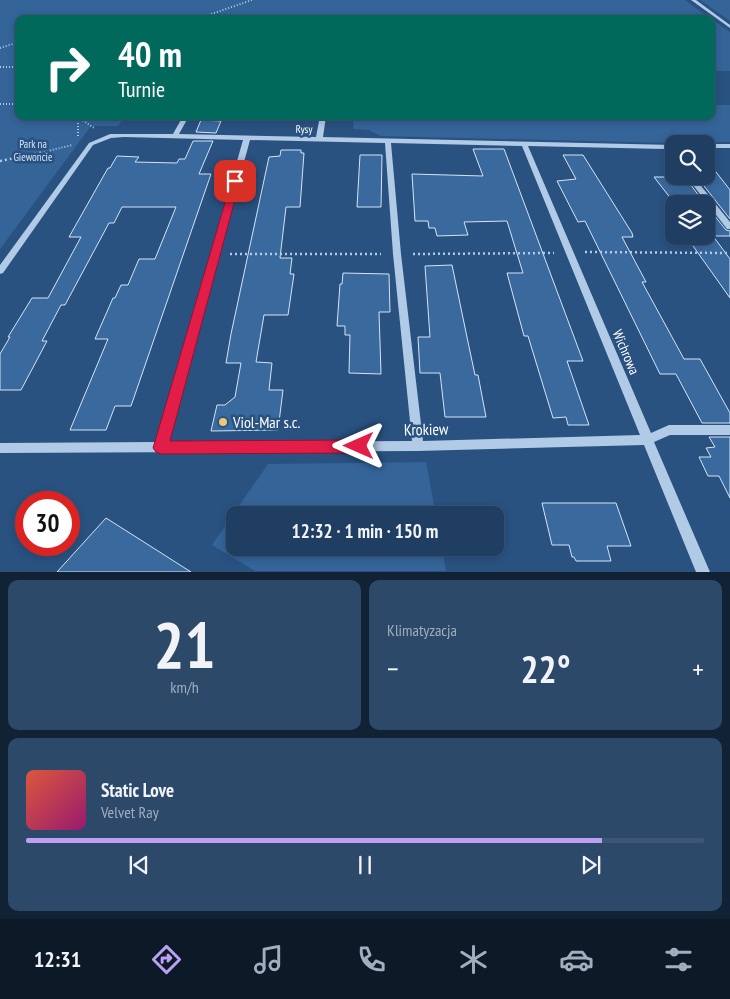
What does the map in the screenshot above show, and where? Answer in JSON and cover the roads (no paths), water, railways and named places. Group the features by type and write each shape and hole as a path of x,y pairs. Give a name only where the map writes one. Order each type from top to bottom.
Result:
{"street":[{"path":"693,0 714,15"},
{"path":"715,16 730,27"},
{"path":"176,136 184,120"},
{"path":"319,140 322,120"},
{"name":"Rysy","path":"0,271 91,144 110,136 665,147"},
{"path":"161,448 247,138"},
{"path":"388,141 418,446"},
{"name":"Wichrowa","path":"524,143 703,572"},
{"path":"715,146 730,146"},
{"path":"696,185 730,227"},
{"name":"Krokiew","path":"0,448 418,446 647,440 670,430 730,430"}],"place":[{"name":"Viol-Mar s.c.","path":"223,422"}],"park label":[{"name":"Park na Giewoncie","path":"33,150"}]}
